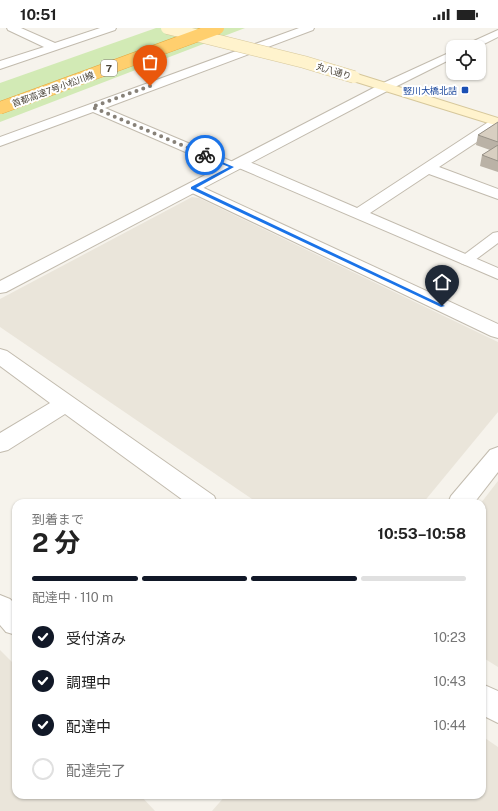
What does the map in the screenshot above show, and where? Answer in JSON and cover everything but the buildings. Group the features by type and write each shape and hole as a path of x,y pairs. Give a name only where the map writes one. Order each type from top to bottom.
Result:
{"highway":[{"name":"首都高速7号小松川線","path":"0,96 188,28"},
{"name":"首都高速7号小松川線","path":"0,108 218,28"}],"main road":[{"name":"丸八通り","path":"167,28 274,54 354,77 498,122"},
{"path":"210,28 289,46"},
{"path":"382,72 417,83"}],"street":[{"path":"12,28 54,47"},
{"path":"0,65 111,28"},
{"path":"0,142 309,28"},
{"path":"484,40 498,33"},
{"path":"0,288 402,78 446,57"},
{"path":"92,107 358,214 498,274"},
{"path":"358,214 498,122"},
{"path":"428,168 498,194"},
{"path":"193,188 498,332"},
{"path":"0,356 199,499"},
{"path":"0,444 66,403"},
{"path":"463,499 498,456"},
{"path":"0,607 12,620"},
{"path":"486,700 498,708"}],"lane":[{"path":"466,260 498,236"}],"shaded area":[{"path":"192,197 199,198 498,342 498,412 426,499 252,499 0,327 0,299"},
{"path":"498,481 498,667 486,660 486,499 484,499"},
{"path":"0,650 12,662 12,799 144,799 155,811 0,811"},
{"path":"486,739 498,747 498,811 212,811 222,799 486,799"}],"green space":[{"path":"156,28 245,28 0,122 0,83"}],"way so far":[{"path":"150,86 92,107 205,155"}],"place":[{"name":"竪川大橋北詰","path":"465,90"}],"route":[{"path":"205,155 232,167 193,188 442,306"}]}
